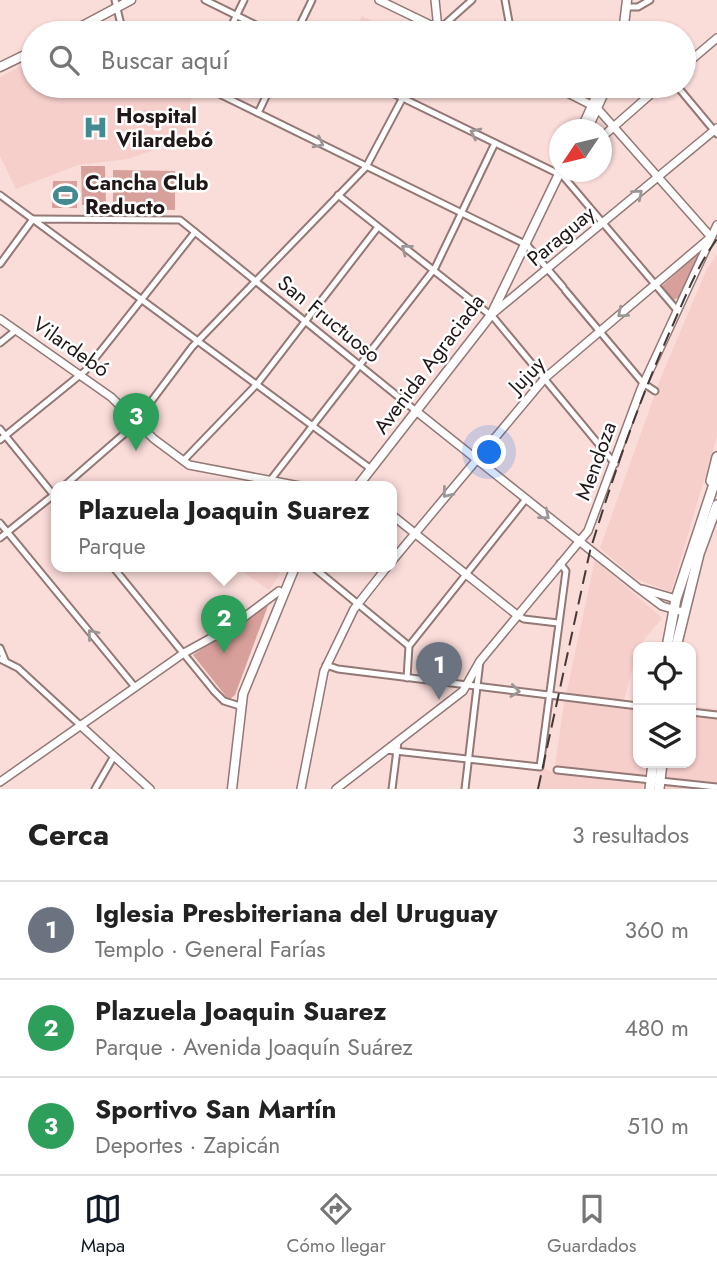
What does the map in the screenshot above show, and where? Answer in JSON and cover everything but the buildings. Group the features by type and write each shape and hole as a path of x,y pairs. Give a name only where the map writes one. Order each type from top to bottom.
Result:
{"main road":[{"path":"89,21 116,5 131,0"},
{"path":"627,3 628,21"},
{"path":"0,67 21,57"},
{"path":"591,119 597,98"},
{"path":"587,119 600,98"},
{"name":"Avenida Agraciada","path":"361,481 491,315 558,182"},
{"path":"711,493 711,479 717,457"},
{"path":"677,642 677,599 717,475"},
{"path":"669,642 717,505"},
{"path":"230,789 240,687 287,572"},
{"path":"238,705 293,572"},
{"path":"655,785 660,768"}],"street":[{"path":"205,0 247,21"},
{"path":"234,21 244,0"},
{"path":"302,21 312,0"},
{"path":"379,0 418,21"},
{"path":"435,0 438,21"},
{"path":"439,15 448,20 472,0"},
{"path":"505,0 509,21"},
{"path":"627,3 638,7 650,0"},
{"path":"696,56 717,38"},
{"path":"227,98 527,245 643,383 656,391"},
{"path":"258,113 265,98"},
{"path":"70,481 136,421 200,342 366,167 403,98 549,169"},
{"path":"579,98 595,106 615,125 711,237"},
{"path":"612,128 646,98"},
{"path":"687,98 716,131"},
{"name":"Paraguay","path":"491,315 716,131"},
{"path":"270,481 433,270 495,143"},
{"path":"567,182 676,309"},
{"path":"0,195 370,469"},
{"path":"338,195 491,315 615,464"},
{"path":"1,261 33,219"},
{"name":"San Fructuoso","path":"33,219 180,220 579,542 638,588 678,611"},
{"name":"Mendoza","path":"467,685 481,661 591,525 643,383 717,225"},
{"path":"183,461 257,384 379,227"},
{"path":"3,438 80,375 195,232"},
{"name":"Jujuy","path":"397,555 475,458 545,378 711,237"},
{"name":"Vilardebó","path":"0,319 119,403 153,439 183,461 196,467 264,481"},
{"path":"0,343 16,330"},
{"path":"0,429 3,438 51,491"},
{"path":"0,538 51,498"},
{"path":"407,678 409,646 526,499"},
{"path":"397,519 517,615 524,619 558,623"},
{"path":"0,523 135,687"},
{"path":"386,750 540,767 566,571 560,563"},
{"path":"117,572 224,701 238,705"},
{"path":"319,572 409,646"},
{"path":"301,789 326,665 358,604 383,572"},
{"name":"San Fructuoso","path":"638,588 677,599"},
{"path":"0,782 184,653 231,627 279,591"},
{"path":"0,648 3,659 150,789"},
{"path":"465,789 481,661"},
{"path":"326,665 407,678 633,705"},
{"path":"336,789 467,685"},
{"path":"696,713 717,715"},
{"path":"392,789 398,742"},
{"path":"95,789 114,756"},
{"path":"557,770 655,785 717,787"}],"shaded area":[{"path":"362,16 372,21 359,21"},
{"name":"Hospital Vilardebó","path":"21,66 21,98 192,98 190,103 192,137 128,159 78,165 16,189 0,156 0,77"},
{"path":"81,166 105,166 106,205 82,205"},
{"path":"113,170 175,171 175,210 113,209"},
{"name":"Cancha Club Reducto","path":"53,181 77,181 77,208 52,208"},
{"path":"700,251 680,297 673,300 662,286"},
{"path":"717,254 717,436 671,592 636,579 600,548 661,377 706,271"},
{"path":"595,560 662,618 642,642 633,642 633,666 622,708 633,710 633,768 645,768 643,789 537,789 541,768 554,772 564,704"},
{"path":"243,572 280,574 269,590"},
{"path":"269,603 235,695 229,700 193,655"},
{"path":"696,707 717,709 717,789 664,789 666,768 696,768"}],"railway":[{"path":"538,789 590,551 608,495 659,356 692,282 717,239"}],"place":[{"name":"Hospital Vilardebó","path":"96,128"},
{"name":"Cancha Club Reducto","path":"65,195"},
{"name":"Sportivo San Martín","path":"136,451"},
{"name":"Plazuela Joaquin Suarez","path":"224,653"},
{"name":"Iglesia Presbiteriana del Uruguay","path":"439,700"}]}
